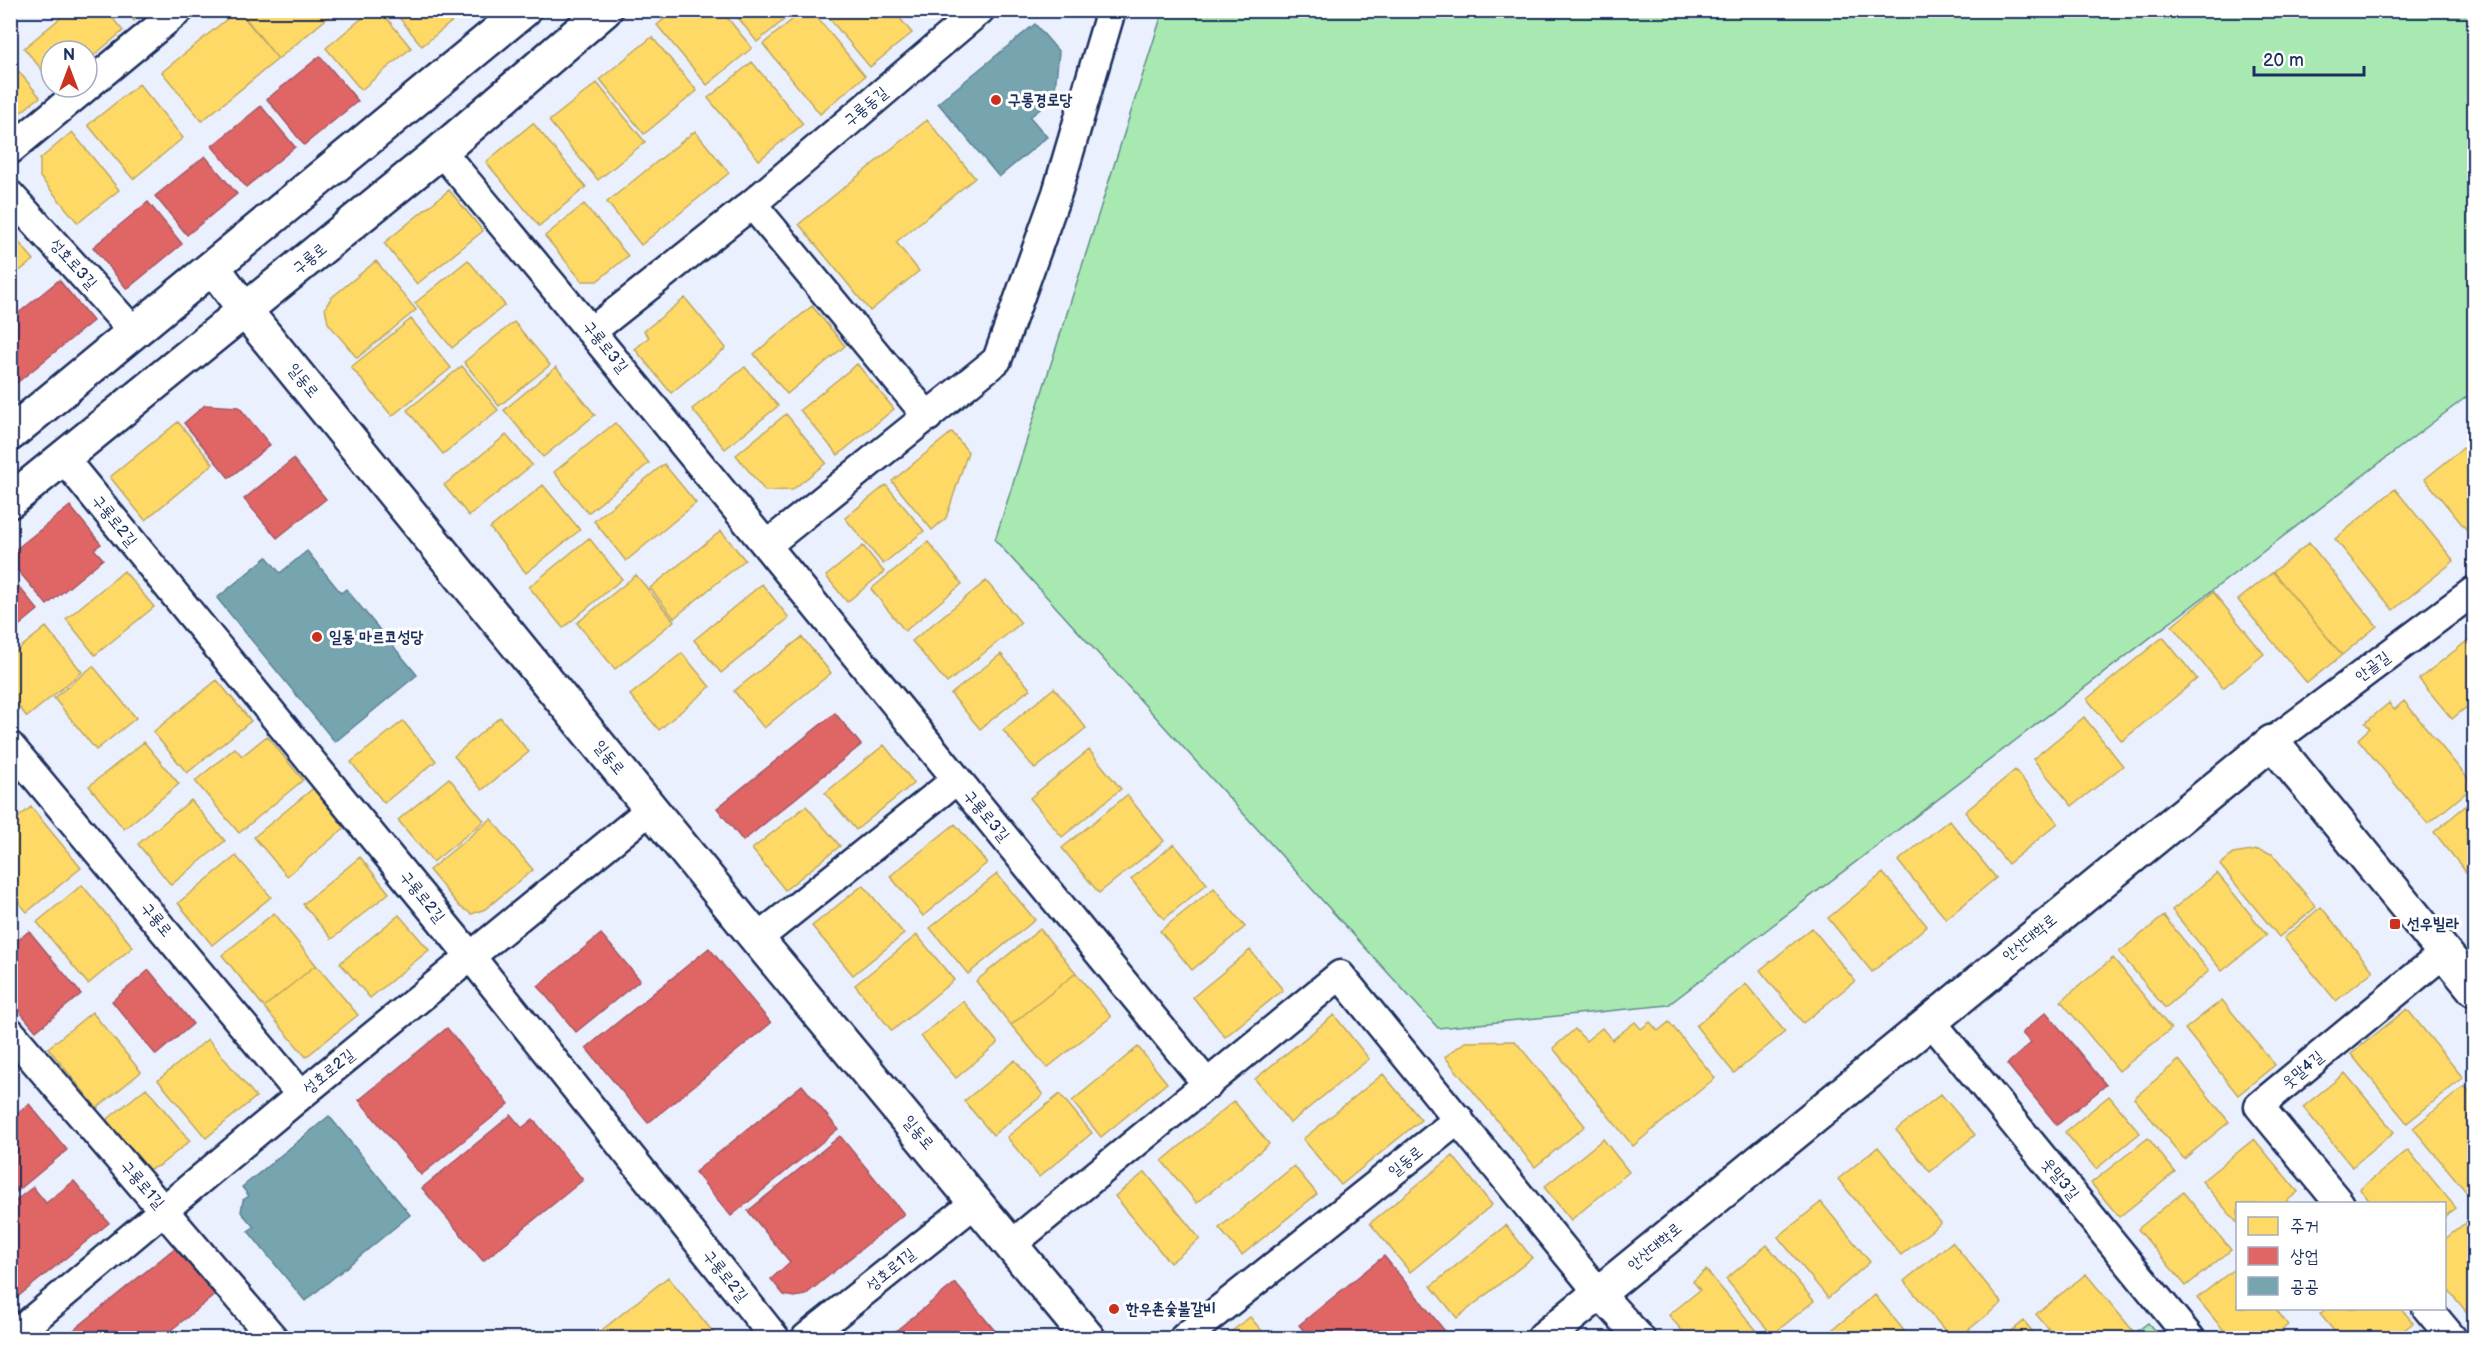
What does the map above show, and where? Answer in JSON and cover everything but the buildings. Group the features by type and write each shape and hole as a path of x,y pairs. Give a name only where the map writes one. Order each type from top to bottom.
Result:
{"street":[{"path":"99,77 178,10"},
{"path":"10,434 524,10"},
{"name":"구룡로","path":"10,501 246,312 441,151 605,10"},
{"name":"구룡동길","path":"592,331 752,204 980,10"},
{"path":"767,545 997,360 1057,193 1111,10"},
{"path":"10,150 72,99"},
{"name":"구룡로3길","path":"441,151 592,331 956,780 1208,1085"},
{"name":"성호로3길","path":"10,195 135,333"},
{"path":"752,204 928,417"},
{"name":"일동로","path":"213,267 246,312 651,809 1088,1338"},
{"name":"구룡로2길","path":"64,459 471,957 775,1338"},
{"name":"안골길","path":"2272,742 2475,591"},
{"path":"2272,742 2475,989"},
{"name":"안산대학로","path":"1544,1338 2272,742"},
{"name":"구룡로","path":"10,746 301,1095"},
{"path":"758,939 956,780"},
{"name":"성호로2길","path":"11,1338 301,1095 651,809"},
{"name":"웃말4길","path":"2339,1202 2259,1106 2445,952"},
{"path":"1011,1245 1340,975 1599,1293 1640,1338"},
{"name":"웃말3길","path":"1930,1020 2190,1338"},
{"name":"구룡로1길","path":"10,1032 273,1338"},
{"name":"일동로","path":"1184,1338 1459,1119"},
{"name":"성호로1길","path":"806,1338 976,1202"},
{"path":"2429,1310 2452,1338"}],"green space":[{"path":"1163,11 2474,11 2474,391 1668,1005 1438,1028 995,540"},
{"path":"2148,1323 2161,1338 2128,1338"}],"place":[{"name":"구롱경로당","path":"996,100"},
{"name":"일동 마르코성당","path":"317,637"},
{"name":"선우빌라","path":"2395,924"},
{"name":"한우촌숯불갈비","path":"1114,1309"}]}
